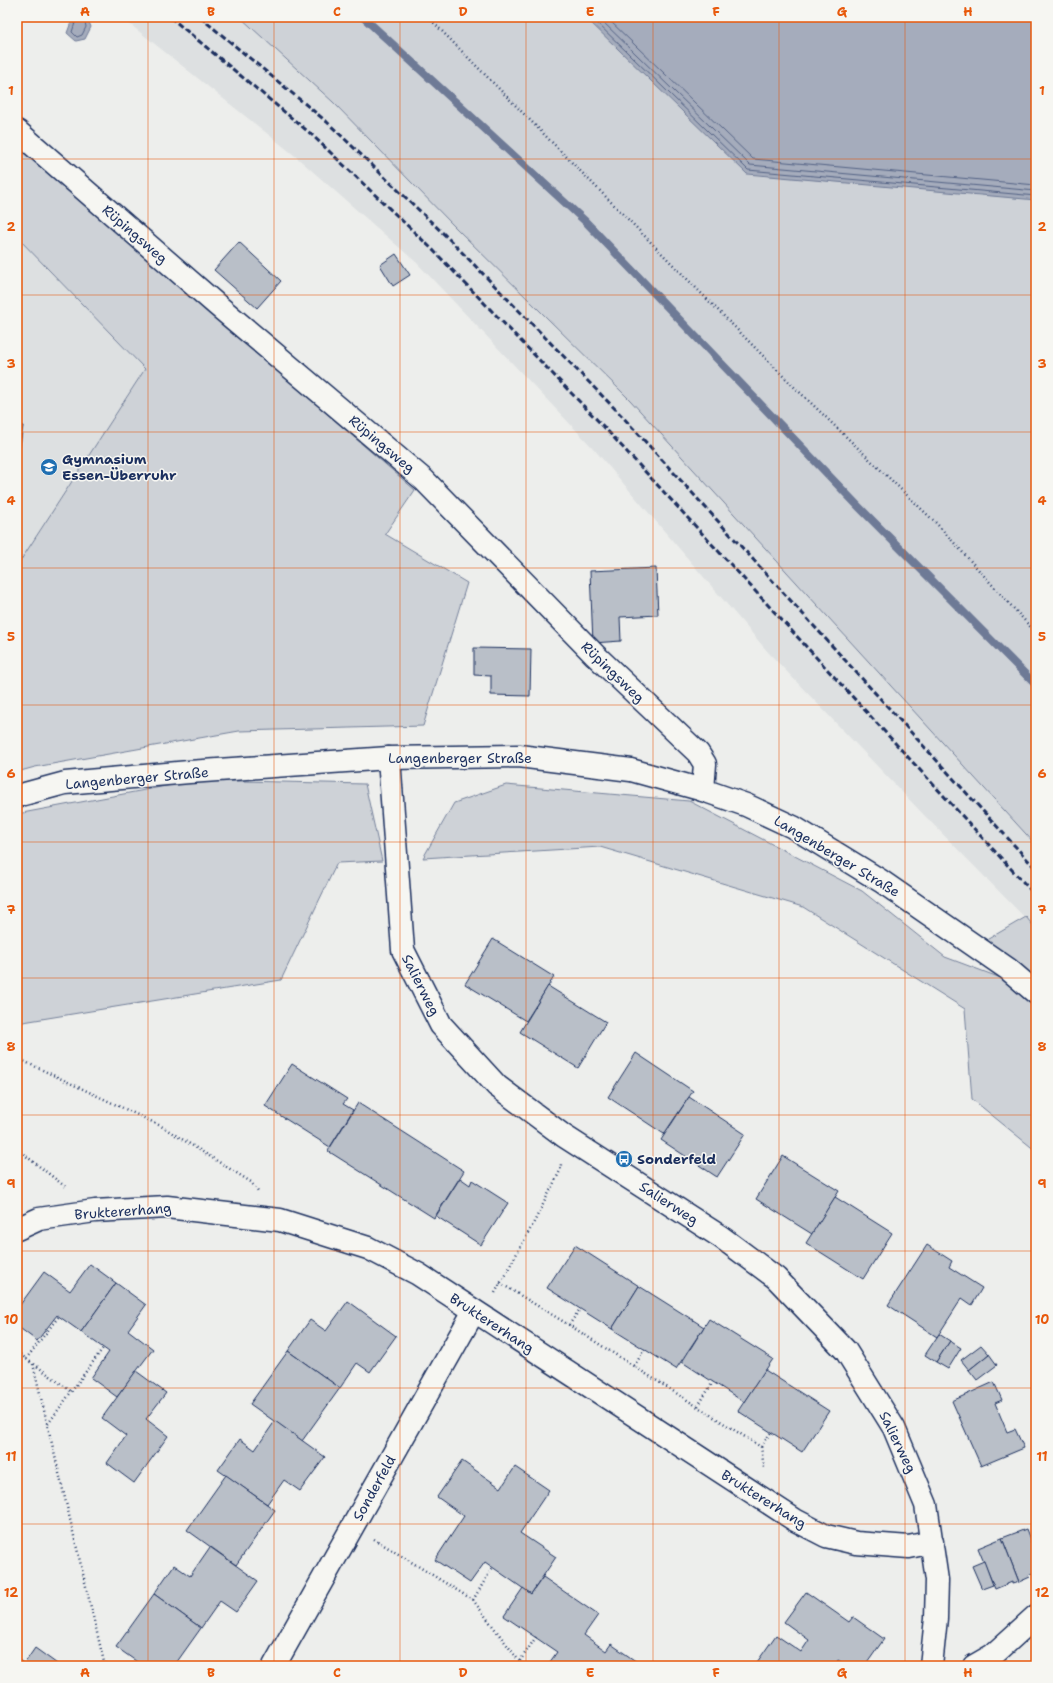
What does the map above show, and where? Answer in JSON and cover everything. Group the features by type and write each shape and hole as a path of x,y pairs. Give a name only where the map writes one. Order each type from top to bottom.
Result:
{"street":[{"name":"Rüpingsweg","path":"17,131 217,305 424,480 595,655 698,753 705,764 702,790"},
{"name":"Langenberger Straße","path":"17,796 65,783 189,772 389,758 519,756 632,770 702,790 746,805 793,827 881,881 1008,969 1036,993"},
{"name":"Salierweg","path":"389,758 403,950 441,1025 497,1086 564,1136 722,1237 770,1273 846,1351 894,1428 926,1505 937,1580 936,1618 931,1666"},
{"name":"Bruktererhang","path":"17,1229 39,1219 95,1211 167,1207 280,1220 368,1248 418,1274 795,1520 826,1536 856,1543 909,1547 932,1542"},
{"name":"Sonderfeld","path":"274,1666 352,1526 478,1313"},
{"path":"974,1666 993,1655 1036,1616"}],"path":[{"path":"428,17 787,380 936,523 1036,633"},
{"path":"17,1058 161,1126 251,1182 280,1220"},
{"path":"17,1149 95,1211"},
{"path":"478,1313 500,1283 532,1226 560,1171"},
{"path":"500,1283 762,1447"},
{"path":"569,1325 580,1309"},
{"path":"26,1359 59,1316"},
{"path":"48,1425 103,1348"},
{"path":"634,1366 644,1349"},
{"path":"17,1352 72,1392"},
{"path":"33,1364 104,1662 109,1666"},
{"path":"698,1406 713,1382"},
{"path":"768,1503 762,1447 772,1432"},
{"path":"352,1526 473,1600 523,1666"},
{"path":"473,1600 493,1567"},
{"path":"520,1661 536,1637"}],"shaded area":[{"path":"121,17 240,17 333,102 453,225 630,400 1036,845 1036,929 924,815 768,652 593,448 417,263 294,155"},
{"path":"240,17 1036,17 1036,845 630,400 453,225 333,102"},
{"path":"17,139 206,309 415,490 385,534 467,583 423,726 239,731 35,767 17,772 17,566 145,369 17,237"},
{"name":"Gymnasium Essen-Überruhr","path":"17,237 145,369 17,566"},
{"path":"198,780 365,784 382,861 337,863 281,980 17,1023 17,814"},
{"path":"506,785 689,801 862,891 945,957 1001,978 1036,1009 1036,1151 972,1099 965,1009 803,907 600,847 423,858 454,803"},
{"path":"1026,917 1036,929 1036,985 983,942"}],"water":[{"path":"73,17 87,17 91,27 85,39 76,41 67,33"},
{"path":"585,17 1036,17 1036,200 747,174"}],"building":[{"path":"239,242 281,281 257,308 214,270"},
{"path":"396,254 410,275 393,286 380,265"},
{"path":"17,425 23,426 17,464"},
{"path":"656,568 658,615 620,617 621,641 593,643 590,571"},
{"path":"474,648 531,649 530,696 491,695 491,676 474,675"},
{"path":"493,939 554,977 526,1021 465,984"},
{"path":"548,986 606,1022 578,1068 520,1032"},
{"path":"636,1053 693,1091 664,1134 608,1097"},
{"path":"292,1064 347,1099 343,1104 353,1110 330,1147 265,1106"},
{"path":"689,1097 745,1134 717,1177 661,1140"},
{"path":"358,1103 464,1171 434,1218 328,1151"},
{"path":"783,1156 839,1191 812,1234 756,1199"},
{"path":"460,1178 470,1185 472,1180 508,1203 481,1245 436,1216"},
{"path":"835,1197 892,1233 863,1279 806,1243"},
{"path":"575,1245 639,1286 612,1329 547,1288"},
{"path":"927,1245 952,1261 949,1267 982,1288 972,1305 962,1298 937,1337 888,1305"},
{"path":"90,1264 116,1283 81,1332 57,1315 37,1341 17,1326 17,1309 44,1272 70,1291"},
{"path":"116,1283 146,1305 128,1330 153,1349 117,1397 91,1378 109,1352 81,1332"},
{"path":"639,1286 704,1327 676,1369 612,1329"},
{"path":"348,1301 396,1336 370,1372 357,1363 340,1388 288,1351 310,1320 326,1331"},
{"path":"709,1319 773,1359 744,1402 682,1362"},
{"path":"939,1334 950,1341 936,1362 925,1355"},
{"path":"950,1341 961,1348 948,1369 936,1362"},
{"path":"981,1345 989,1354 969,1370 961,1360"},
{"path":"288,1351 340,1388 302,1441 250,1404"},
{"path":"989,1354 997,1365 977,1380 969,1370"},
{"path":"765,1370 829,1411 802,1452 738,1411"},
{"path":"136,1371 166,1393 146,1419 168,1436 134,1483 107,1463 126,1436 102,1418"},
{"path":"994,1382 1002,1400 995,1403 1007,1432 1015,1429 1024,1448 981,1466 952,1401"},
{"path":"275,1421 325,1457 300,1491 284,1480 267,1504 218,1470 240,1439 255,1450"},
{"path":"462,1461 501,1488 515,1467 549,1490 520,1533 556,1557 531,1594 485,1562 470,1583 435,1560 464,1516 437,1497"},
{"path":"226,1475 275,1510 236,1565 187,1530"},
{"path":"1026,1529 1036,1555 1036,1572 1029,1575 1030,1577 1019,1582 1002,1538"},
{"path":"1036,1537 1036,1555 1030,1539"},
{"path":"1002,1538 1019,1582 1012,1584 1012,1582 995,1589 978,1548"},
{"path":"210,1547 258,1581 236,1612 220,1601 201,1628 154,1594 174,1565 190,1576"},
{"path":"984,1561 993,1585 982,1589 972,1566"},
{"path":"543,1577 598,1615 584,1635 606,1651 611,1644 637,1662 634,1666 547,1666 557,1652 504,1616 523,1588 531,1594"},
{"path":"806,1592 849,1622 853,1617 884,1639 865,1666 847,1666 838,1660 834,1666 755,1665 776,1635 801,1652 809,1640 784,1622"},
{"path":"154,1594 201,1628 174,1666 143,1666 116,1647"},
{"path":"35,1648 60,1666 17,1666 17,1658 24,1664"}],"waterway":[{"path":"363,17 585,221 859,507 1036,685"}],"railway":[{"path":"170,17 311,134 432,249 604,427 1036,896"},
{"path":"200,17 327,122 448,238 621,415 1036,869"}],"place":[{"name":"Gymnasium Essen-Überruhr","path":"49,467"},
{"name":"Sonderfeld","path":"624,1159"}]}
